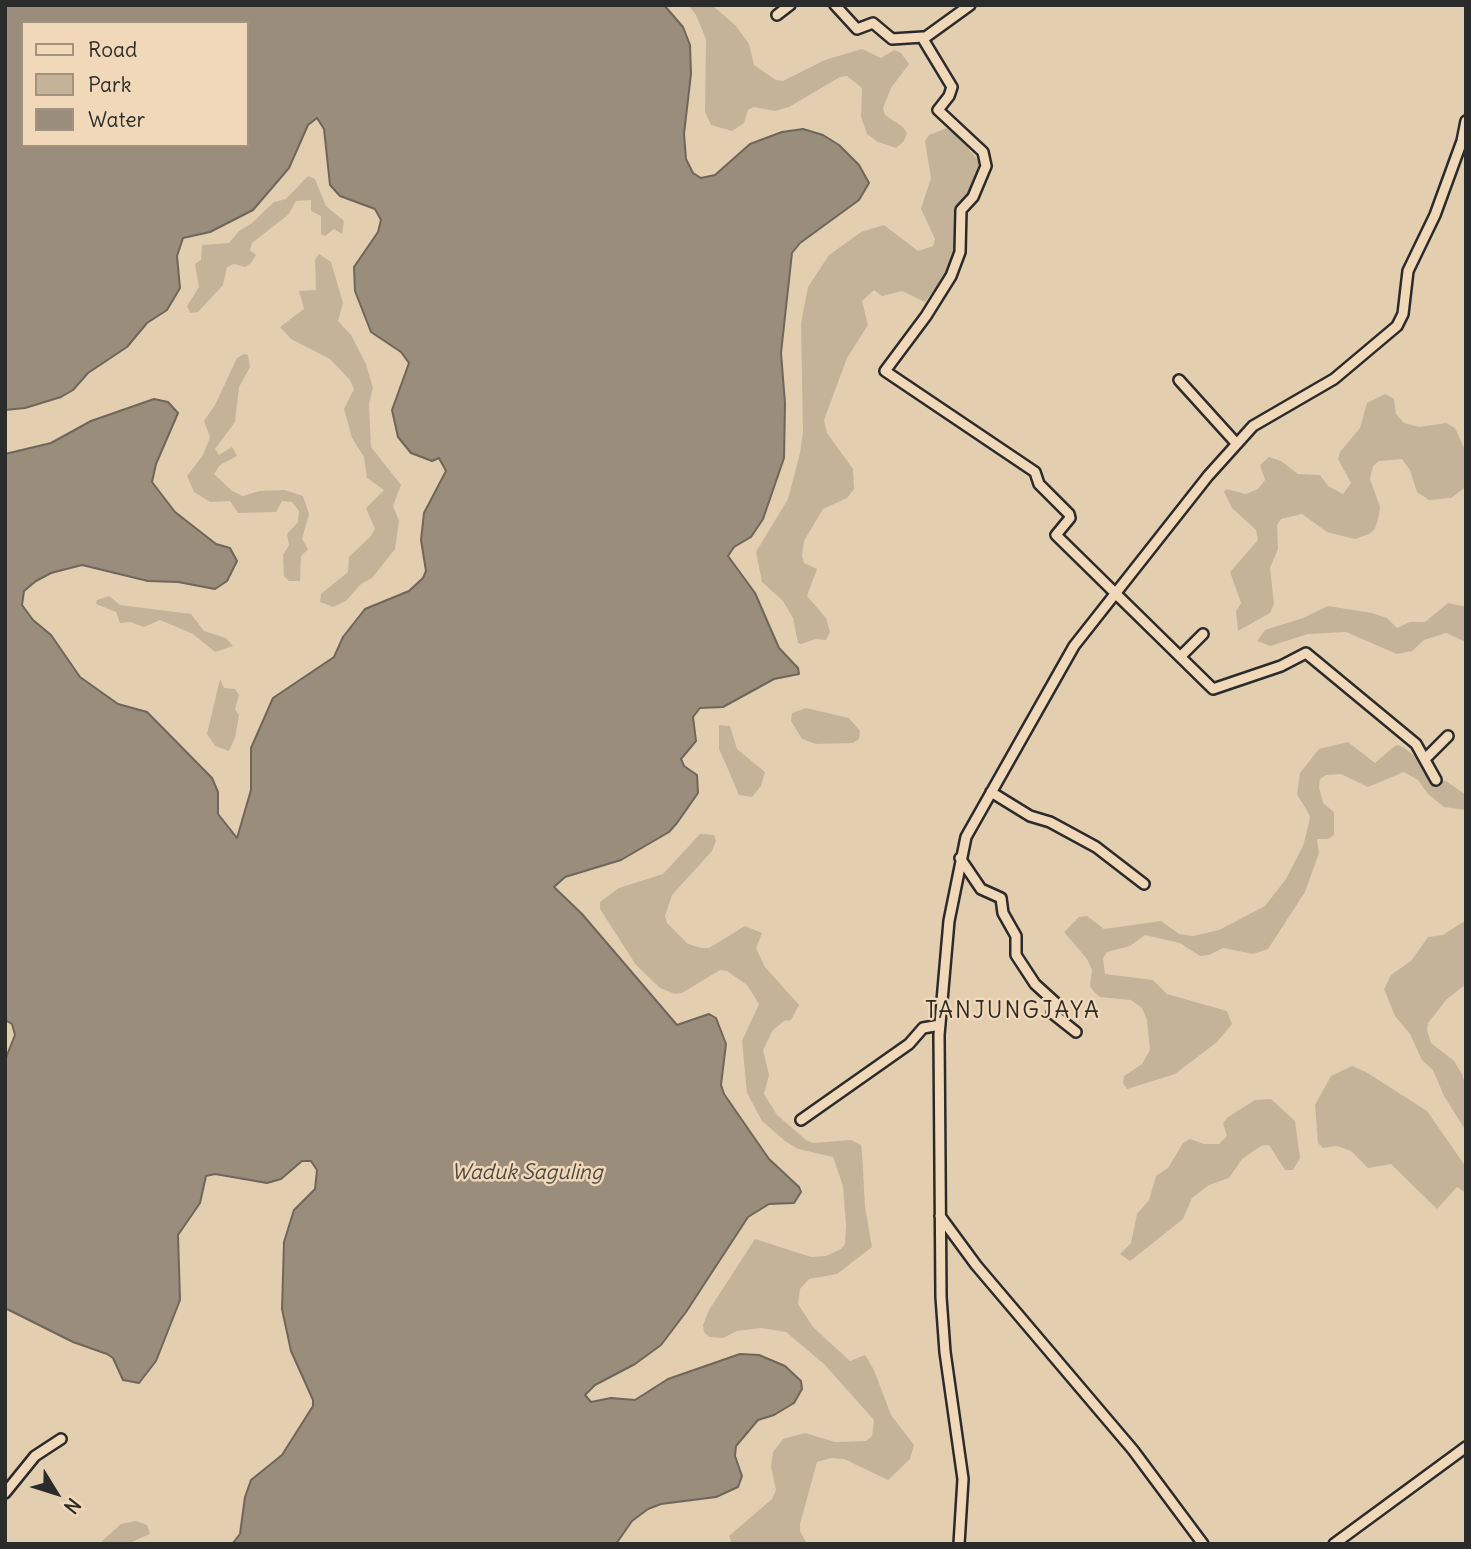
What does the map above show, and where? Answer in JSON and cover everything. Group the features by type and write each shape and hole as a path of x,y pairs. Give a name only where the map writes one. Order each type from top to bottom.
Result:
{"street":[{"path":"777,15 790,5"},
{"path":"835,5 857,29 873,23 892,38 923,37 970,5"},
{"path":"923,37 952,87 949,96 938,110 983,152 986,166 973,197 961,209 960,252 951,276 885,371 1035,472 1039,484 1069,514 1070,518 1056,535 1213,690 1281,666 1306,653 1410,739 1426,758 1436,780"},
{"path":"959,1544 963,1479 945,1352 940,1216 940,1025 949,920 966,837 1074,646 1113,593 1236,443 1253,426 1334,379 1397,326 1403,314 1408,271 1435,215 1464,142 1466,121"},
{"path":"1180,380 1236,443"},
{"path":"1181,656 1203,634"},
{"path":"1426,758 1448,736"},
{"path":"991,792 1030,816 1050,822 1096,847 1144,884"},
{"path":"960,858 981,889 1001,898 1003,913 1016,936 1016,955 1035,984 1057,1004 1052,1013 1076,1032"},
{"path":"801,1120 909,1044 923,1028 940,1025"},
{"path":"940,1216 976,1265 1133,1450 1203,1544"},
{"path":"5,1493 35,1456 61,1439"},
{"path":"1334,1544 1466,1447"}],"green space":[{"path":"688,5 712,5 736,26 749,44 754,65 776,80 783,81 825,60 862,49 881,58 894,50 901,53 909,64 891,88 883,108 885,115 903,127 907,133 904,141 896,148 878,142 867,134 861,117 862,88 847,76 840,77 789,107 775,111 754,107 748,110 744,123 732,131 711,125 705,112 706,39 696,15"},
{"path":"947,128 953,130 978,160 978,177 959,207 956,250 945,275 925,302 902,291 882,296 874,290 862,301 868,325 847,358 824,420 827,433 853,469 854,489 847,498 823,509 804,541 802,556 804,563 817,569 807,596 826,618 830,632 826,640 816,639 801,644 798,643 793,618 783,601 762,582 756,552 788,499 800,453 803,432 801,323 808,287 829,255 861,232 884,225 918,251 933,246 935,239 921,209 931,178 925,141 929,135"},
{"path":"308,176 315,179 326,206 344,221 342,234 334,229 325,236 321,234 321,216 311,211 311,200 296,201 289,214 252,243 250,250 256,255 251,263 245,267 234,264 227,267 223,285 198,312 190,313 187,306 199,287 195,264 201,260 202,245 229,243 239,231 252,223 274,202 286,199"},
{"path":"319,254 331,262 343,303 338,321 351,335 366,364 373,388 369,403 371,447 401,485 393,506 399,521 395,549 372,578 361,584 346,601 333,607 320,602 321,594 348,572 349,557 371,536 375,529 366,508 384,490 367,478 364,457 352,438 344,409 354,389 350,380 330,359 291,339 280,327 304,309 299,291 316,290 315,260"},
{"path":"248,355 250,367 239,387 235,422 215,449 219,455 232,447 237,456 220,465 214,474 232,491 243,496 259,491 285,490 303,496 309,514 302,539 308,549 301,556 300,581 289,581 284,576 283,555 289,545 287,534 298,522 299,511 292,502 282,501 276,512 238,513 230,501 210,502 194,492 187,476 203,455 210,437 204,421 215,405 237,358"},
{"path":"1385,394 1394,399 1396,414 1404,423 1419,427 1446,423 1455,428 1466,452 1466,487 1451,498 1429,500 1417,492 1410,470 1402,459 1379,461 1373,466 1370,479 1380,507 1379,515 1375,529 1369,534 1355,539 1327,532 1302,514 1281,519 1277,525 1278,549 1270,568 1274,604 1270,613 1238,631 1236,611 1241,603 1230,572 1258,540 1256,530 1232,508 1224,492 1226,489 1246,494 1258,489 1265,480 1260,465 1269,457 1281,461 1298,474 1320,475 1328,486 1343,494 1351,483 1338,459 1340,452 1360,428 1367,403"},
{"path":"109,596 120,605 191,614 204,631 226,638 233,646 215,652 193,634 160,620 144,627 130,622 120,623 116,612 96,604 97,600"},
{"path":"1448,603 1466,607 1466,642 1446,633 1424,640 1412,651 1397,654 1346,632 1308,634 1270,646 1257,641 1265,630 1303,618 1328,606 1372,613 1387,618 1397,628 1410,622 1425,622"},
{"path":"220,679 224,688 235,689 239,695 235,709 239,715 235,738 229,751 215,746 207,734"},
{"path":"806,708 849,718 860,731 859,739 853,743 816,744 802,739 791,721 792,713"},
{"path":"719,725 730,726 737,749 765,772 761,786 752,797 739,795 719,749"},
{"path":"1348,742 1375,763 1396,745 1403,747 1420,760 1431,782 1446,781 1466,795 1466,810 1444,807 1428,794 1418,780 1404,772 1368,787 1341,774 1326,775 1320,779 1319,787 1323,803 1334,812 1334,835 1328,839 1317,839 1319,853 1305,892 1268,949 1253,954 1223,948 1200,956 1180,943 1145,935 1130,946 1107,952 1103,958 1105,974 1153,980 1167,994 1227,1011 1232,1024 1217,1042 1175,1074 1127,1089 1123,1083 1124,1076 1142,1064 1150,1050 1147,1020 1142,1008 1131,1000 1100,997 1094,992 1090,986 1092,970 1087,959 1064,932 1079,917 1087,916 1104,929 1161,921 1179,934 1193,936 1219,930 1265,906 1286,879 1303,846 1310,816 1297,794 1300,773 1319,749"},
{"path":"700,834 714,835 716,841 712,851 672,895 665,916 667,923 688,944 702,948 709,948 745,926 762,933 756,948 765,967 799,1005 791,1020 784,1021 773,1030 763,1050 769,1075 764,1094 777,1115 806,1140 813,1143 851,1140 861,1145 865,1207 872,1247 837,1274 809,1279 800,1289 798,1304 813,1327 850,1361 865,1355 874,1370 891,1415 914,1445 910,1459 888,1480 844,1459 831,1458 817,1462 800,1524 800,1531 807,1544 732,1544 729,1536 772,1499 776,1490 771,1467 773,1452 783,1439 805,1433 835,1442 866,1441 872,1436 874,1420 824,1364 786,1332 761,1328 737,1331 723,1338 709,1337 704,1332 703,1325 709,1310 755,1239 811,1257 826,1256 841,1249 845,1244 846,1225 843,1186 833,1157 798,1149 785,1141 762,1121 747,1093 742,1041 759,1004 747,985 727,971 720,970 682,993 675,994 660,988 636,965 600,909 600,902 619,888 663,874"},
{"path":"1466,920 1466,984 1446,1000 1428,1023 1427,1030 1431,1043 1454,1061 1462,1074 1466,1087 1466,1131 1444,1096 1433,1070 1422,1060 1410,1034 1395,1016 1384,989 1391,975 1411,961 1428,937 1443,935"},
{"path":"1352,1066 1427,1111 1466,1167 1466,1193 1457,1187 1437,1209 1391,1164 1368,1168 1351,1151 1337,1146 1323,1148 1318,1143 1315,1105 1331,1076"},
{"path":"1271,1099 1295,1121 1300,1158 1293,1170 1285,1170 1269,1145 1261,1146 1242,1159 1229,1178 1209,1185 1192,1198 1183,1219 1134,1258 1130,1261 1120,1254 1131,1243 1137,1214 1149,1200 1156,1176 1168,1168 1183,1143 1190,1139 1204,1144 1219,1144 1227,1136 1223,1123 1228,1117 1255,1100"},
{"path":"136,1521 147,1525 150,1534 127,1544 99,1544 121,1524"}],"water":[{"name":"Waduk Saguling","path":"5,5 664,5 683,27 690,45 691,74 684,134 686,159 693,173 701,178 715,175 750,144 782,132 803,129 823,135 839,145 859,165 869,183 859,200 800,243 792,253 781,353 785,403 784,458 763,519 751,537 734,547 728,556 755,593 779,648 798,668 799,674 774,679 723,707 700,708 693,717 696,741 681,759 684,766 697,775 698,793 677,823 669,832 621,860 565,877 554,887 582,914 677,1025 709,1014 716,1018 726,1044 721,1085 724,1094 769,1159 801,1192 794,1203 769,1204 748,1217 686,1312 661,1345 635,1364 595,1385 585,1395 591,1402 611,1398 635,1400 668,1379 740,1354 759,1355 785,1366 801,1381 802,1389 794,1403 774,1415 758,1420 736,1446 735,1456 742,1476 738,1487 716,1497 661,1504 648,1509 632,1521 616,1544 232,1544 240,1534 245,1497 251,1480 282,1455 313,1406 313,1400 291,1351 282,1309 284,1242 294,1210 315,1189 317,1170 311,1161 302,1161 281,1179 267,1183 215,1174 206,1176 200,1203 178,1235 180,1300 156,1361 139,1383 123,1380 113,1358 107,1354 73,1342 5,1308 5,1060 15,1035 12,1024 5,1020 5,454 51,443 91,421 154,399 168,402 178,413 156,464 152,482 175,512 216,544 230,548 237,561 227,581 215,589 178,582 148,581 82,565 51,573 36,581 24,591 22,605 33,620 51,635 80,677 118,704 147,712 212,778 218,792 218,814 237,838 251,790 251,748 273,698 334,657 343,637 365,609 409,591 423,578 426,571 421,540 424,513 446,471 439,458 432,461 411,453 398,437 392,410 409,363 401,352 371,332 355,291 354,267 378,232 381,220 375,209 340,196 330,185 324,129 317,118 308,125 289,168 253,210 210,232 183,238 177,256 180,288 167,310 147,323 127,347 88,373 73,390 61,397 25,408 5,410"}],"district":[{"name":"TANJUNGJAYA","path":"1013,1011"}]}
